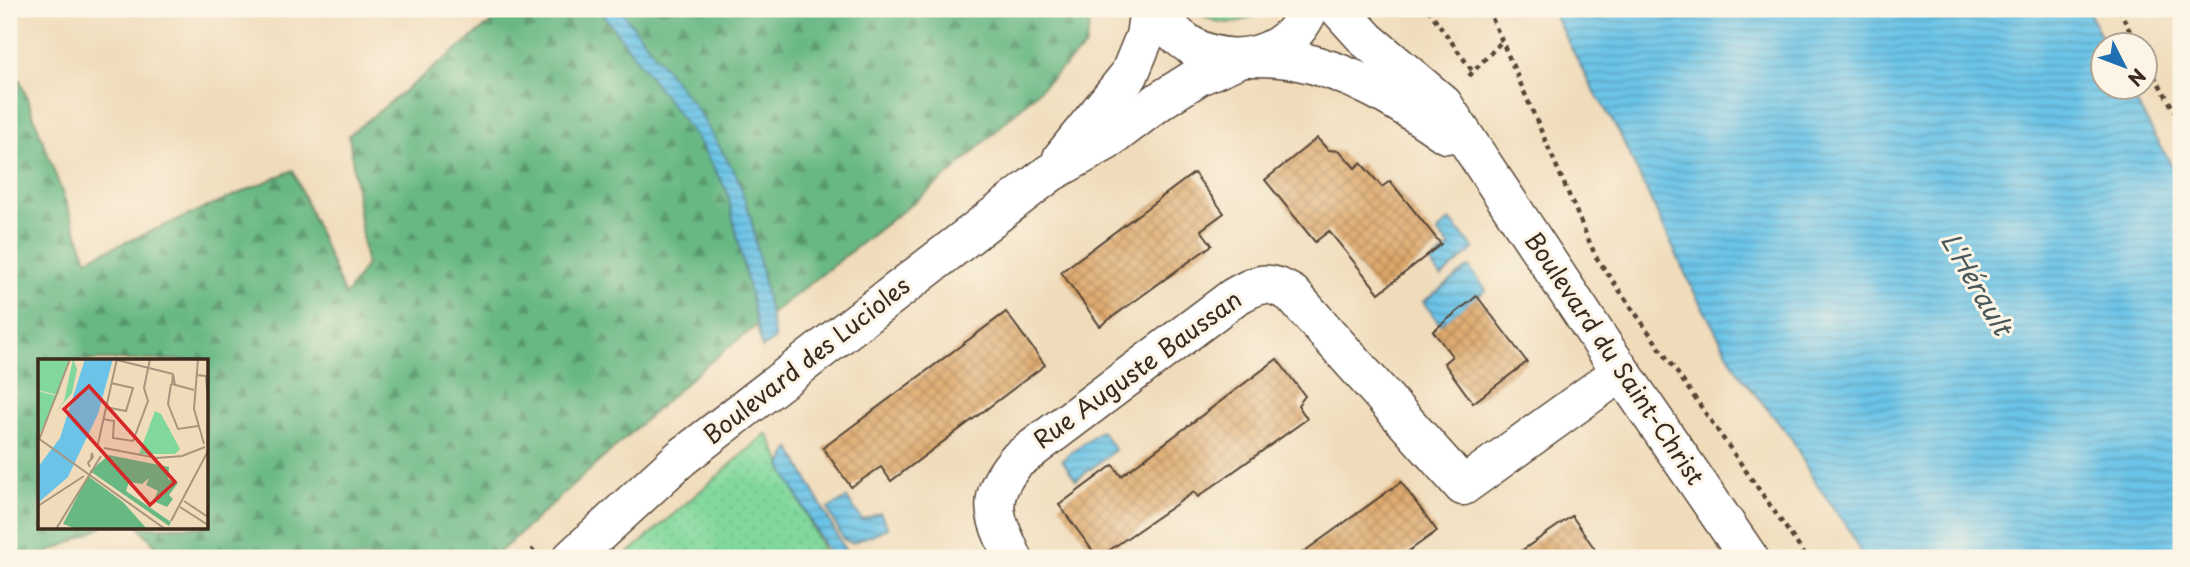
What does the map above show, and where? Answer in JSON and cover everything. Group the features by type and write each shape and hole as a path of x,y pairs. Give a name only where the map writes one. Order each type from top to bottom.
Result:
{"street":[{"name":"Boulevard des Lucioles","path":"1051,173 1129,75 1145,36 1149,9"},
{"name":"Boulevard du Saint-Christ","path":"1158,9 1172,32 1192,48 1215,57 1292,59 1339,72 1385,93 1481,159"},
{"name":"Boulevard des Lucioles","path":"572,558 681,458 1051,173 1105,142 1160,100 1199,76 1273,48 1293,33 1308,9"},
{"name":"Boulevard du Saint-Christ","path":"1339,9 1367,40 1443,104 1621,372 1732,553"},
{"name":"Rue Auguste Baussan","path":"1013,558 999,527 995,495 1016,461 1234,296 1254,285 1274,283 1292,294 1463,486 1621,372"}],"path":[{"path":"1429,9 1473,72"},
{"path":"1488,9 1596,257 1807,558"},
{"path":"2119,9 2130,32"},
{"path":"1443,104 1502,41"},
{"path":"2158,82 2181,122"}],"green space":[{"path":"508,9 1092,9 1086,46 951,173 701,369 493,558 167,558 140,528 208,528 208,359 38,359 38,528 101,528 37,558 9,558 9,85 20,80 87,259 293,170 345,296 366,265 349,135"},
{"path":"1195,9 1263,9 1247,19 1220,22"},
{"path":"767,433 827,558 623,558"}],"water":[{"path":"599,9 620,9 698,111 737,176 751,218 775,339 762,348 727,191 700,143"},
{"name":"L'Hérault","path":"1551,9 2087,9 2099,32 2088,32 2088,102 2136,102 2181,182 2181,558 1863,558 1851,533 1811,476 1792,439 1739,374 1692,288 1619,132 1591,86"},
{"path":"1450,220 1474,249 1441,277 1430,263 1450,247 1437,232"},
{"path":"1469,267 1486,290 1441,325 1423,302"},
{"path":"1101,430 1115,450 1076,480 1062,460"},
{"path":"790,448 849,558 831,558 781,466"},
{"path":"847,498 862,520 880,513 888,528 852,543 843,539 828,509"}],"building":[{"path":"1317,138 1328,150 1340,151 1355,168 1361,163 1382,187 1390,181 1441,244 1379,293 1329,231 1315,242 1265,180"},
{"path":"1194,173 1224,213 1201,230 1212,245 1100,326 1061,272"},
{"path":"1477,296 1527,362 1473,403 1444,363 1452,356 1433,331"},
{"path":"1006,312 1045,365 891,481 881,467 851,487 823,448"},
{"path":"1277,359 1305,396 1298,405 1307,419 1198,497 1194,492 1098,558 1059,505 1113,465 1121,476"},
{"path":"1401,482 1437,531 1399,558 1295,558"},
{"path":"1572,516 1601,558 1511,558"}]}
